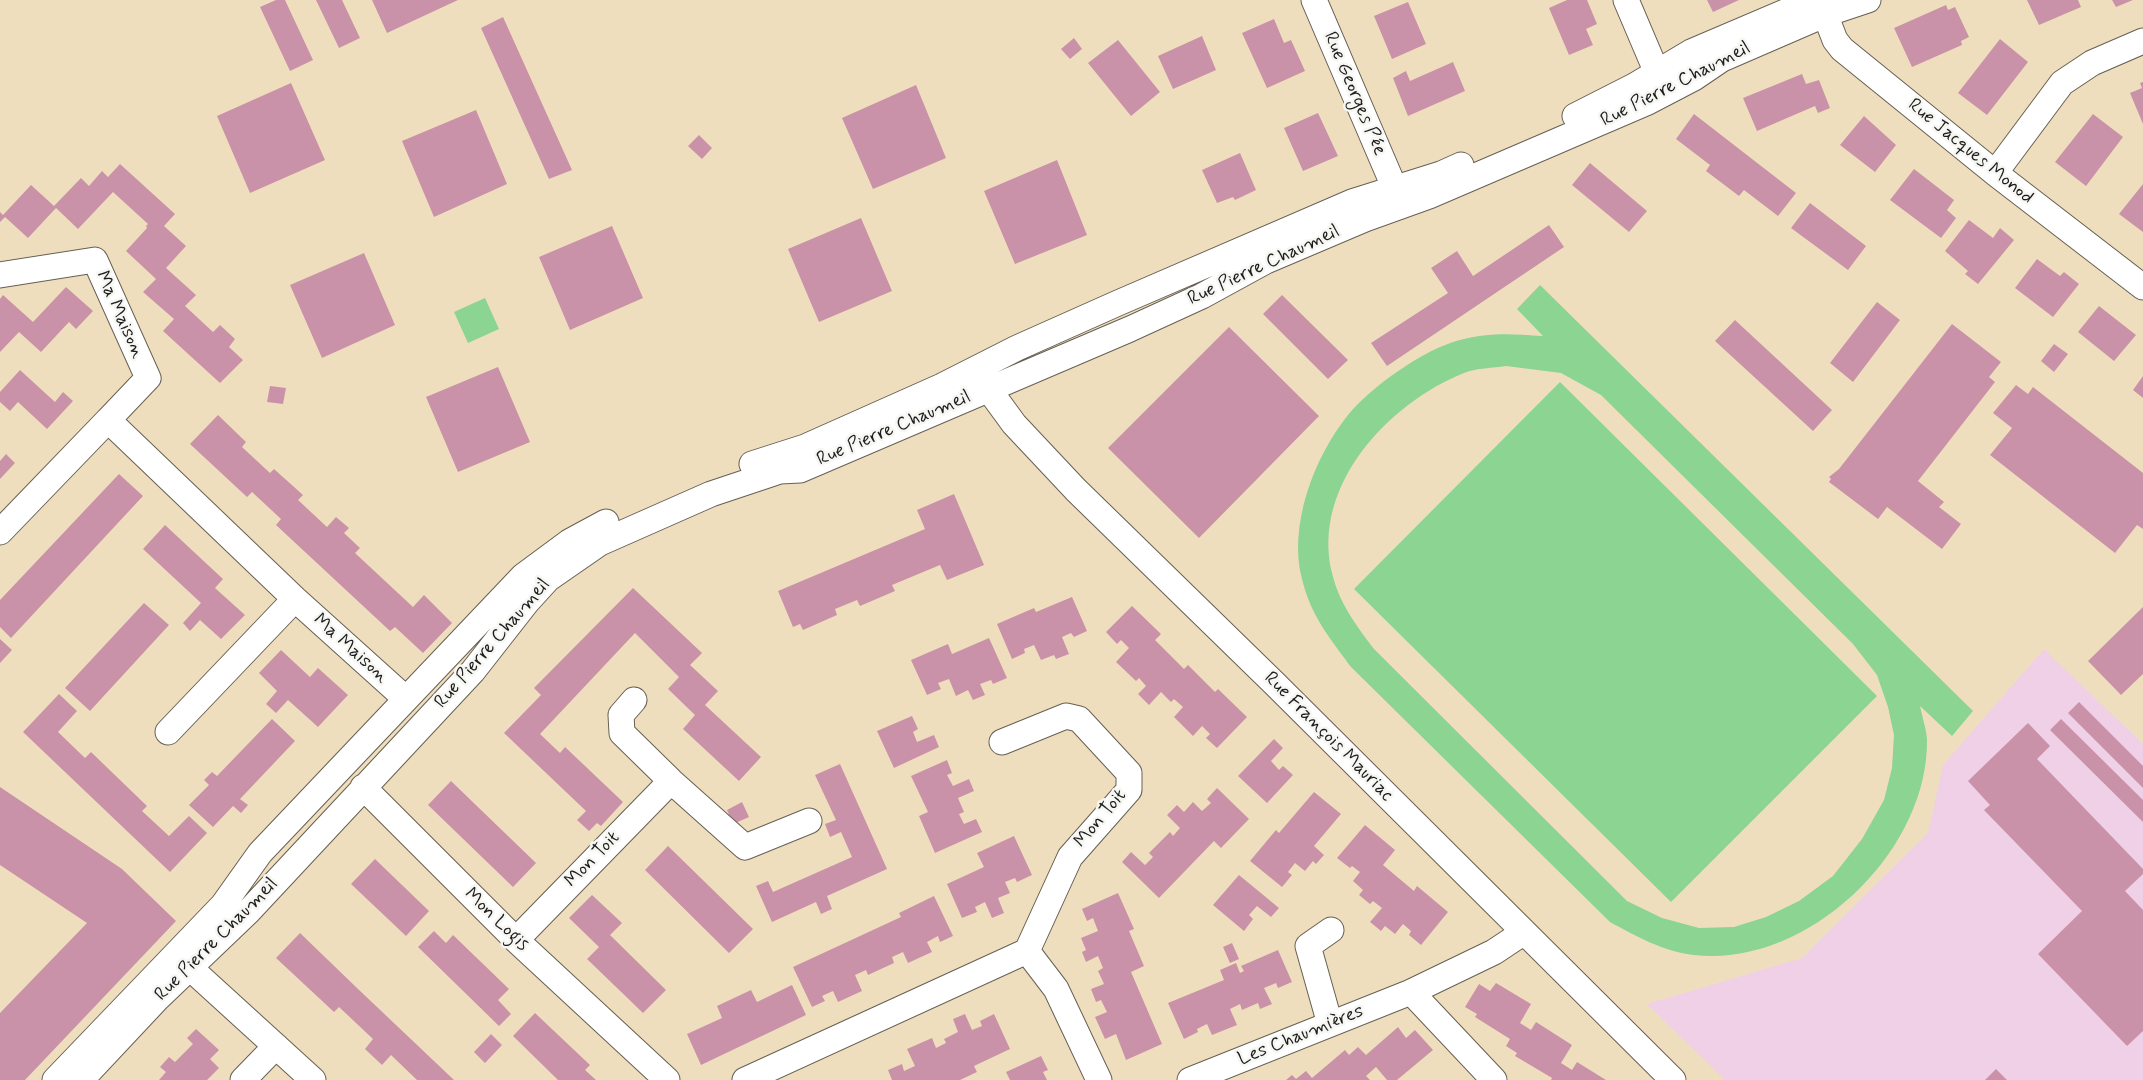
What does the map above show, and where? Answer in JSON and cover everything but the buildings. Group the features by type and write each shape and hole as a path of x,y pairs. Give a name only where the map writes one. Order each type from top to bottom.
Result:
{"street":[{"name":"Rue Georges Pée","path":"1314,0 1395,189"},
{"path":"1626,0 1661,83"},
{"name":"Rue Pierre Chaumeil","path":"55,1080 182,961 248,912 474,671 527,602 548,579 600,543 711,494 780,471 800,470 986,377 1187,272 1352,202 1441,174 1596,107 1722,59 1820,5 1868,0"},
{"name":"Rue Jacques Monod","path":"1820,5 1835,40 1842,49 1995,173 2143,287"},
{"path":"1995,173 2062,84 2092,62 2143,41"},
{"name":"Rue Pierre Chaumeil","path":"81,1080 182,961 260,853 524,576 569,542 591,529 704,480 805,447 942,386 986,377 1202,296 1266,261 1400,205 1430,196 1661,83"},
{"name":"Ma Maison","path":"0,275 95,260 148,378 0,532"},
{"name":"Rue François Mauriac","path":"986,377 1014,424 1076,490 1673,1080"},
{"name":"Ma Maison","path":"108,420 295,599 406,699"},
{"name":"Ma Maison","path":"168,732 295,599"},
{"path":"406,699 406,742"},
{"path":"634,700 621,715 622,733 671,781 745,847 809,821"},
{"name":"Mon Toit","path":"1002,742 1066,716 1079,719 1129,773 1129,790 1070,857 1027,951"},
{"name":"Mon Toit","path":"516,940 671,781"},
{"path":"317,793 363,788"},
{"name":"Mon Logis","path":"363,788 516,940 668,1080"},
{"path":"1330,1024 1308,946 1331,930"},
{"name":"Les Chaumières","path":"1190,1080 1411,992 1494,952 1524,932"},
{"path":"745,1080 1027,951 1056,989 1099,1080"},
{"path":"182,961 312,1080"},
{"path":"1411,992 1494,1080"},
{"path":"243,1080 276,1046"}],"shaded area":[{"path":"2044,649 2143,744 2143,1080 1725,1080 1647,1004 1802,958 1928,833 1943,765"}],"green space":[{"path":"1540,285 1973,711 1952,736 1920,706 1927,739 1922,781 1907,822 1884,860 1854,894 1818,922 1778,943 1737,954 1694,955 1661,947 1610,922 1351,667 1335,646 1310,604 1302,579 1299,558 1298,537 1301,515 1315,471 1336,432 1358,404 1384,381 1415,360 1446,345 1460,340 1491,335 1543,336 1517,309","holes":["1506,366 1561,373 1601,395 1853,644 1877,675 1888,707 1894,735 1892,768 1884,800 1862,839 1833,876 1799,901 1766,917 1734,927 1699,928 1662,918 1627,901 1374,649 1349,613 1335,584 1329,540 1333,509 1345,479 1362,451 1384,426 1409,405 1436,387 1469,371"]},
{"path":"485,298 499,329 468,343 454,312"},
{"path":"1560,382 1877,696 1671,902 1354,589"}]}
